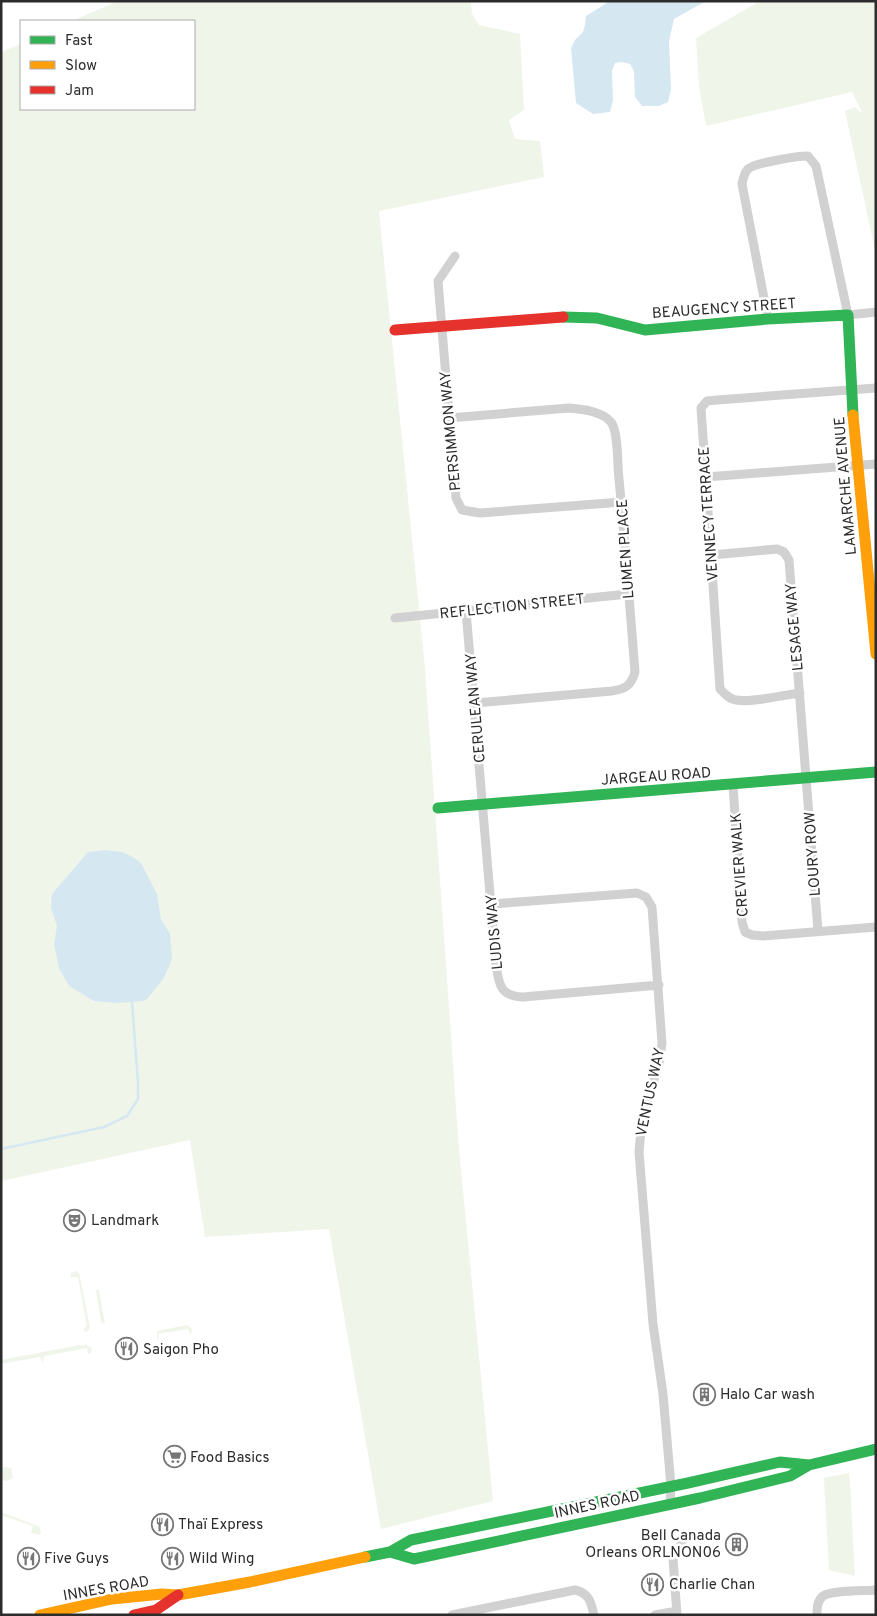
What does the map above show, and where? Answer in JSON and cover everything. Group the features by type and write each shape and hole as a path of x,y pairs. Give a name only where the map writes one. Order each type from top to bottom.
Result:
{"main road":[{"name":"BEAUGENCY STREET","path":"395,330 572,316 597,318 645,330 768,319 848,315"},
{"name":"LAMARCHE AVENUE","path":"848,315 858,466 870,541 876,654"},
{"name":"JARGEAU ROAD","path":"438,808 876,772"},
{"name":"INNES ROAD","path":"390,1552 414,1559 790,1476 809,1465 876,1449"},
{"name":"INNES ROAD","path":"40,1615 137,1596 162,1594 178,1596 390,1552 411,1540 780,1462 809,1465"},
{"name":"INNES ROAD","path":"134,1615 156,1610 178,1596"}],"street":[{"path":"768,319 742,184 744,175 749,168 796,156 808,156 816,166 848,315 876,312"},
{"name":"PERSIMMON WAY","path":"455,256 438,281 456,498 462,510 480,513 622,502"},
{"name":"VENNECY TERRACE","path":"800,693 735,700 726,696 720,689 701,408 707,402 876,388"},
{"name":"LUMEN PLACE","path":"449,418 569,408 600,414 614,428 622,502 635,672 632,681 623,689 612,692 475,703"},
{"path":"706,477 876,464"},
{"name":"LESAGE WAY","path":"711,555 777,548 784,552 789,560 806,777"},
{"name":"REFLECTION STREET","path":"395,618 628,594"},
{"name":"CERULEAN WAY","path":"466,610 484,805"},
{"name":"LOURY ROW","path":"806,777 818,931"},
{"name":"CREVIER WALK","path":"734,785 744,932 752,936 763,936 876,926"},
{"name":"LUDIS WAY","path":"484,805 497,974 501,987 507,993 517,997 526,997 659,986"},
{"name":"VENTUS WAY","path":"492,904 633,893 643,895 649,901 653,914 662,1031 661,1054 643,1114 639,1152 653,1324 663,1394 670,1504"},
{"path":"655,1615 677,1613 673,1559 682,1544"},
{"path":"452,1615 575,1590 586,1594 591,1600 594,1615"},
{"path":"817,1615 817,1605 828,1594 876,1590"}],"shaded area":[{"path":"118,1 471,1 472,14 479,25 520,34 524,110 509,120 515,139 540,141 544,177 379,211 425,668 459,1149 493,1501 381,1529 329,1229 205,1237 190,1140 1,1181 1,52 20,44 20,110 195,110 195,20 74,20"},
{"path":"760,1 876,1 876,255 845,111 855,107 863,114 852,92 706,126 699,86 696,38"},
{"path":"75,1271 79,1273 90,1328 85,1332 84,1328 87,1327 78,1277 71,1277 71,1273"},
{"path":"96,1290 99,1290 105,1324 101,1322"},
{"path":"187,1325 192,1329 191,1335 188,1329 158,1334 159,1339 157,1339 157,1331"},
{"path":"85,1344 92,1348 90,1354 88,1354 87,1348 44,1356 43,1363 40,1357 1,1364 1,1360 79,1345 84,1346"},
{"path":"1,1468 11,1468 13,1478 7,1481 1,1480"},
{"path":"849,1473 855,1576 829,1570 823,1478"},
{"path":"1,1512 38,1526 41,1530 40,1535 31,1533 33,1526 1,1515"}],"water":[{"path":"610,1 706,1 674,19 669,41 671,89 668,102 659,106 642,106 635,97 634,71 630,64 621,62 615,63 612,71 613,100 610,112 593,114 576,103 571,48 575,40 583,32 586,16"},
{"path":"105,850 122,852 141,863 157,894 161,919 170,934 172,959 164,978 147,999 143,1001 117,1003 94,1001 69,986 59,968 54,944 57,926 51,908 52,894 88,852"}],"waterway":[{"path":"1,1149 104,1127 127,1116 138,1099 132,1002"}],"traffic: fast":[{"path":"563,317 597,318 645,330 768,319 848,315 853,415"},
{"path":"438,808 876,772"},
{"path":"390,1552 414,1559 700,1498 790,1476 809,1465 876,1449"},
{"path":"365,1557 390,1552 411,1540 688,1483 780,1462 809,1465"}],"traffic: slow":[{"path":"853,415 876,654"},
{"path":"40,1615 112,1599 162,1594 178,1595 250,1582 365,1557"}],"traffic: jam":[{"path":"395,330 563,317"},
{"path":"134,1615 156,1610 178,1595"}],"place":[{"name":"Landmark","path":"75,1220"},
{"name":"Saigon Pho","path":"127,1349"},
{"name":"Halo Car wash","path":"704,1394"},
{"name":"Food Basics","path":"174,1457"},
{"name":"Thaï Express","path":"162,1524"},
{"name":"Bell Canada Orleans ORLNON06","path":"737,1544"},
{"name":"Five Guys","path":"28,1558"},
{"name":"Wild Wing","path":"173,1558"},
{"name":"Charlie Chan","path":"653,1584"}]}
